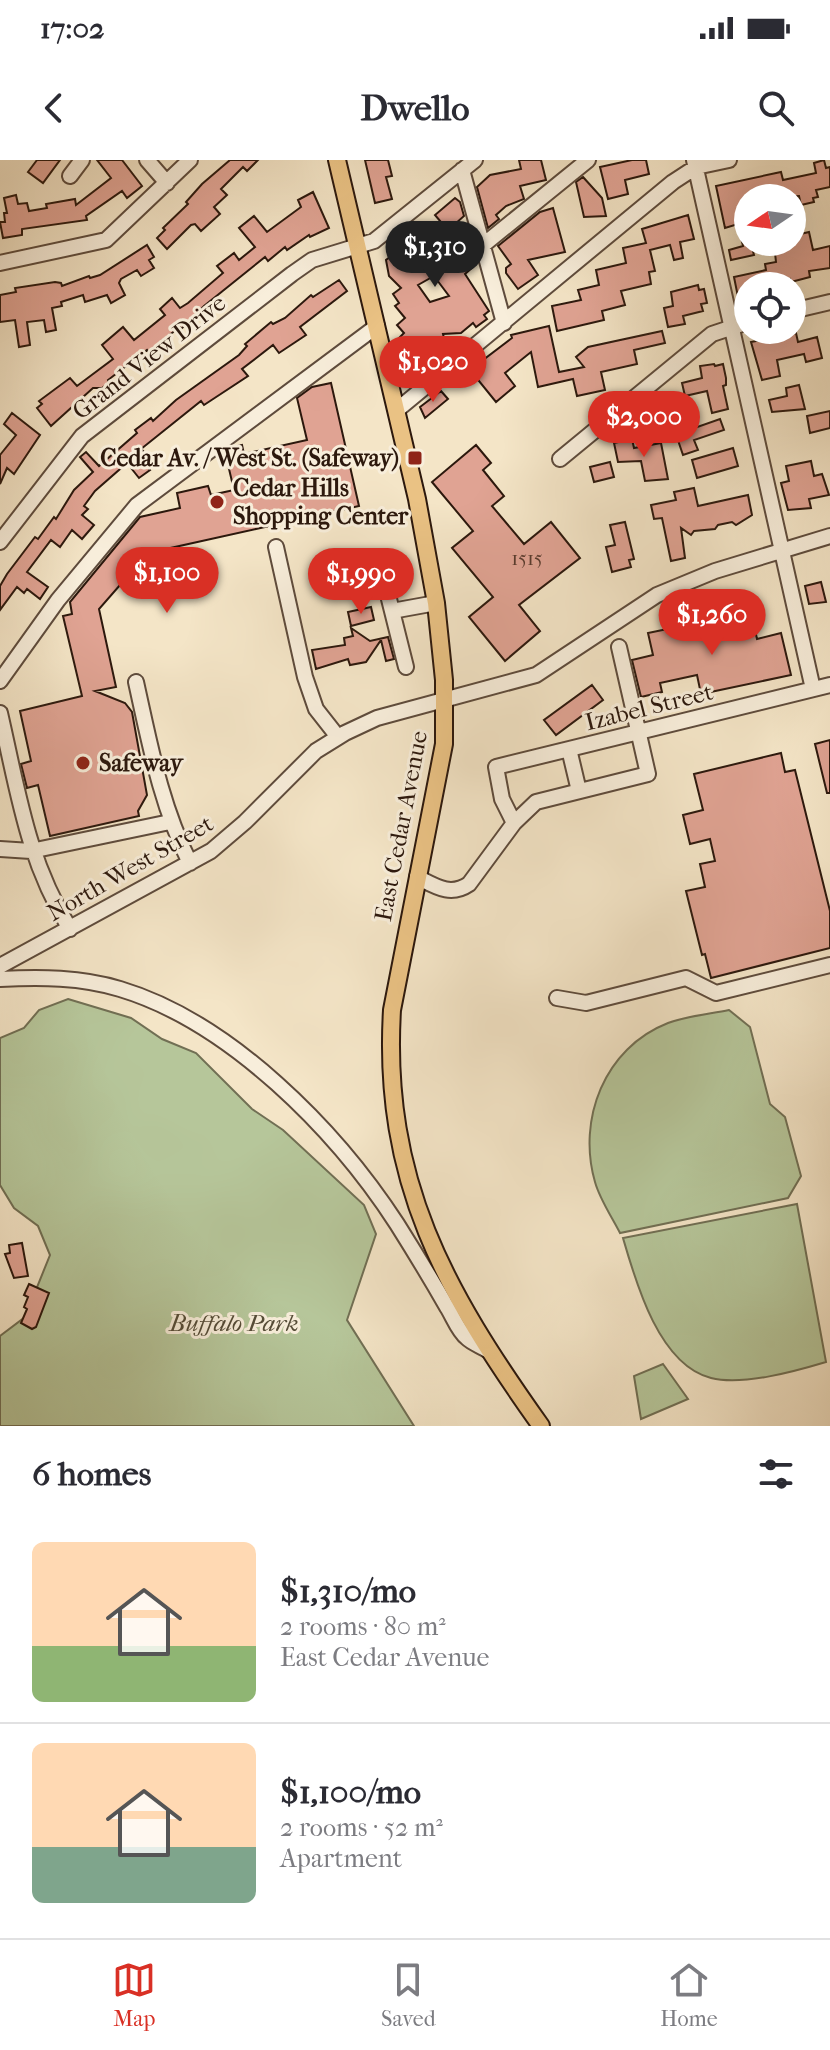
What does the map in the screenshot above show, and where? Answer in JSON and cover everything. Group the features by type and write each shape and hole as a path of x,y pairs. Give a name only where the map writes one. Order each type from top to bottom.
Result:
{"main road":[{"name":"East Cedar Avenue","path":"337,160 397,410 436,603 445,699 444,744 392,1010 390,1052 394,1107 406,1171 427,1237 455,1296 487,1350 541,1426"}],"street":[{"path":"70,176 82,160"},
{"path":"147,160 167,183"},
{"name":"Grand View Drive","path":"0,542 82,436 292,274 312,260 374,241 475,160"},
{"path":"482,246 588,160"},
{"path":"397,410 695,164 729,160"},
{"path":"0,263 106,240 185,162"},
{"path":"695,164 813,689"},
{"path":"462,170 504,323"},
{"path":"806,308 830,302"},
{"path":"560,459 712,334 734,325"},
{"path":"0,681 58,600 137,505 377,326"},
{"name":"North West Street","path":"0,966 190,863 228,838 305,761 338,737 377,718 536,675 657,595 715,571 830,536"},
{"path":"276,547 305,677 316,709 338,737"},
{"path":"387,591 406,667"},
{"path":"392,611 436,603"},
{"path":"417,877 439,889 462,889 469,884 514,823 536,802 648,774 619,647"},
{"path":"136,682 170,822 190,863"},
{"name":"Izabel Street","path":"514,823 502,799 496,767 830,685"},
{"path":"0,713 31,851 50,896 70,929"},
{"path":"569,749 579,791"},
{"path":"0,849 31,851 170,822"},
{"path":"557,998 586,1003 686,978 716,993 830,965"},
{"path":"0,979 47,977 120,988 214,1033 255,1065 360,1172 406,1239 465,1337 487,1350"}],"green space":[{"name":"Buffalo Park","path":"68,999 131,1018 162,1039 196,1053 252,1109 283,1130 364,1205 376,1234 347,1320 414,1426 0,1426 0,1336 25,1317 50,1255 38,1226 14,1208 0,1185 0,1038 24,1028 39,1010"},
{"path":"729,1010 750,1027 770,1104 785,1117 801,1176 788,1198 620,1233 597,1189 590,1158 593,1111 601,1089 612,1068 646,1034 668,1023"},
{"path":"797,1204 826,1362 738,1380 711,1378 693,1370 677,1357 652,1320 623,1238"},
{"path":"663,1364 688,1399 641,1419 634,1376"}],"building":[{"path":"37,160 60,160 43,183 28,172"},
{"path":"97,160 122,160 142,186 127,198 122,191 86,216 87,220 22,229 22,235 3,238 0,222 5,222 4,213 7,213 4,198 16,195 18,204 27,203 29,211 47,208 46,204 75,199 76,205 111,178"},
{"path":"230,160 258,160 247,171 243,167 221,189 227,195 214,207 220,214 201,231 195,224 191,225 167,249 157,238 165,230 163,228 188,204 186,202 202,184"},
{"path":"365,160 388,160 392,176 386,177 392,199 375,203"},
{"path":"519,160 541,160 546,180 520,186 524,199 506,206 496,215 499,219 488,228 477,187 490,175 521,169"},
{"path":"646,160 649,174 625,180 628,194 608,199 600,167"},
{"path":"824,160 826,168 830,167 830,187 816,190 818,197 813,198 814,202 806,204 806,184 734,184 734,225 725,228 716,186 781,172 783,180 816,173 814,163"},
{"path":"583,177 602,198 606,216 584,217 576,182"},
{"path":"313,192 329,228 309,235 287,250 285,247 268,261 265,257 204,306 181,329 160,342 161,345 150,354 147,350 102,388 93,388 51,426 37,408 42,404 39,401 70,378 77,386 113,359 102,345 123,327 134,340 165,315 160,309 172,298 180,308 223,273 217,266 234,253 239,260 255,247 239,228 254,216 267,232 301,207 298,200"},
{"path":"455,198 460,202 464,216 455,224 466,238 464,240 471,250 465,254 474,266 465,274 489,311 484,315 487,319 476,327 473,323 461,333 443,334 445,342 424,348 432,364 413,376 401,358 410,351 399,338 404,333 397,325 405,318 395,306 399,303 393,294 401,288 389,276 386,260 409,243 414,250 430,241 425,228 441,222 435,215","holes":["434,276 449,296 430,302 418,285"]},
{"path":"553,208 565,252 528,260 538,275 518,289 506,273 506,268 511,264 498,246 540,212"},
{"path":"688,215 694,239 680,242 683,258 674,260 670,245 650,250 655,271 649,272 651,284 621,291 625,305 602,311 604,320 557,331 552,306 581,300 578,290 599,285 596,270 626,263 623,248 646,243 642,229"},
{"path":"809,232 813,250 830,246 830,268 809,271 810,277 806,278 806,272 757,272 766,270 765,264 776,262 775,256 806,256 806,233"},
{"path":"147,245 154,257 149,260 154,268 141,276 137,270 121,279 119,283 125,295 111,303 107,295 85,302 83,295 61,302 62,306 52,308 56,330 46,332 44,320 27,322 30,345 19,347 15,320 0,322 0,295 16,292 15,288 55,282 62,286 100,275"},
{"path":"734,249 734,256 749,256 731,260 729,250"},
{"path":"339,280 347,291 300,327 306,335 279,353 273,345 242,369 248,376 204,405 201,401 141,449 144,452 139,456 150,470 139,478 127,463 95,491 84,506 88,509 82,515 94,525 82,539 72,530 60,547 51,540 27,572 48,587 40,599 27,589 24,593 17,587 0,610 0,586 7,574 35,537 38,539 54,517 56,519 74,490 93,472 80,457 86,452 99,466 137,433 135,430 151,418 153,421 176,400 239,355 247,346 245,344 271,322 273,324 285,318 311,295 313,297"},
{"path":"698,285 699,290 704,289 707,303 701,304 703,311 683,316 685,324 668,327 664,308 673,306 671,292"},
{"path":"549,326 559,372 584,367 576,357 588,347 662,331 665,343 634,350 637,364 601,372 605,390 577,396 573,379 538,387 531,352 505,373 515,386 496,402 470,370 512,338 511,335"},
{"path":"817,337 822,358 806,362 804,354 777,360 780,376 762,380 752,344 806,344 806,340"},
{"path":"723,364 726,385 723,386 728,409 712,413 707,391 685,396 682,383 702,378 700,366"},
{"path":"331,383 359,506 148,553 99,609 116,687 95,691 125,703 132,712 147,795 138,811 139,816 50,836 38,785 27,788 21,764 31,761 20,711 82,696 63,616 72,614 70,602 140,517 180,508 177,493 208,486 211,495 234,490 225,452 230,448 242,445 244,454 307,440 297,398 312,387"},
{"path":"799,385 805,409 772,412 769,400 787,396 786,388"},
{"path":"441,391 448,399 425,418 420,407"},
{"path":"678,399 686,431 720,419 724,430 694,440 698,450 683,455 665,402"},
{"path":"830,411 830,428 810,433 807,416"},
{"path":"12,413 40,435 14,474 7,468 0,484 0,455 16,435 4,424"},
{"path":"632,439 634,448 661,443 668,479 645,481 641,461 618,462 614,443"},
{"path":"476,445 491,463 483,470 504,496 492,506 524,544 551,522 580,558 519,605 540,631 505,661 469,617 493,597 452,548 473,531 432,482"},
{"path":"733,448 738,466 697,478 692,460"},
{"path":"811,461 814,476 822,474 829,495 809,499 811,508 788,510 781,483 789,481 786,466"},
{"path":"610,462 614,477 594,482 590,467"},
{"path":"694,488 698,506 748,495 752,515 736,525 732,522 718,525 715,529 694,531 691,535 681,528 685,558 671,561 662,518 654,519 651,505 676,500 674,492"},
{"path":"625,522 634,559 629,560 631,567 612,572 606,547 615,545 610,525"},
{"path":"821,582 826,602 809,604 805,586"},
{"path":"371,607 374,620 351,626 348,612"},
{"path":"750,607 757,639 781,633 791,675 701,694 697,675 660,683 662,692 641,697 632,660 653,655 648,633 701,622 704,636 732,629 728,612"},
{"path":"351,628 370,641 388,637 394,659 386,661 381,640 366,662 350,665 348,659 316,669 312,650 345,645 344,638 353,636"},
{"path":"592,685 603,700 556,735 544,720"},
{"path":"830,740 830,793 827,793 815,744"},
{"path":"781,753 785,772 795,770 830,911 830,948 711,978 686,891 705,887 700,864 715,861 710,839 690,844 683,815 703,810 694,774"},
{"path":"22,1243 28,1276 14,1278 5,1254 10,1253 9,1245"},
{"path":"29,1284 49,1293 36,1327 32,1329 21,1323 27,1309 24,1307 28,1297 24,1295"}],"place":[{"name":"Cedar Av. / West St. (Safeway)","path":"415,458"},
{"name":"Cedar Hills Shopping Center","path":"217,502"},
{"name":"Safeway","path":"83,763"}]}
